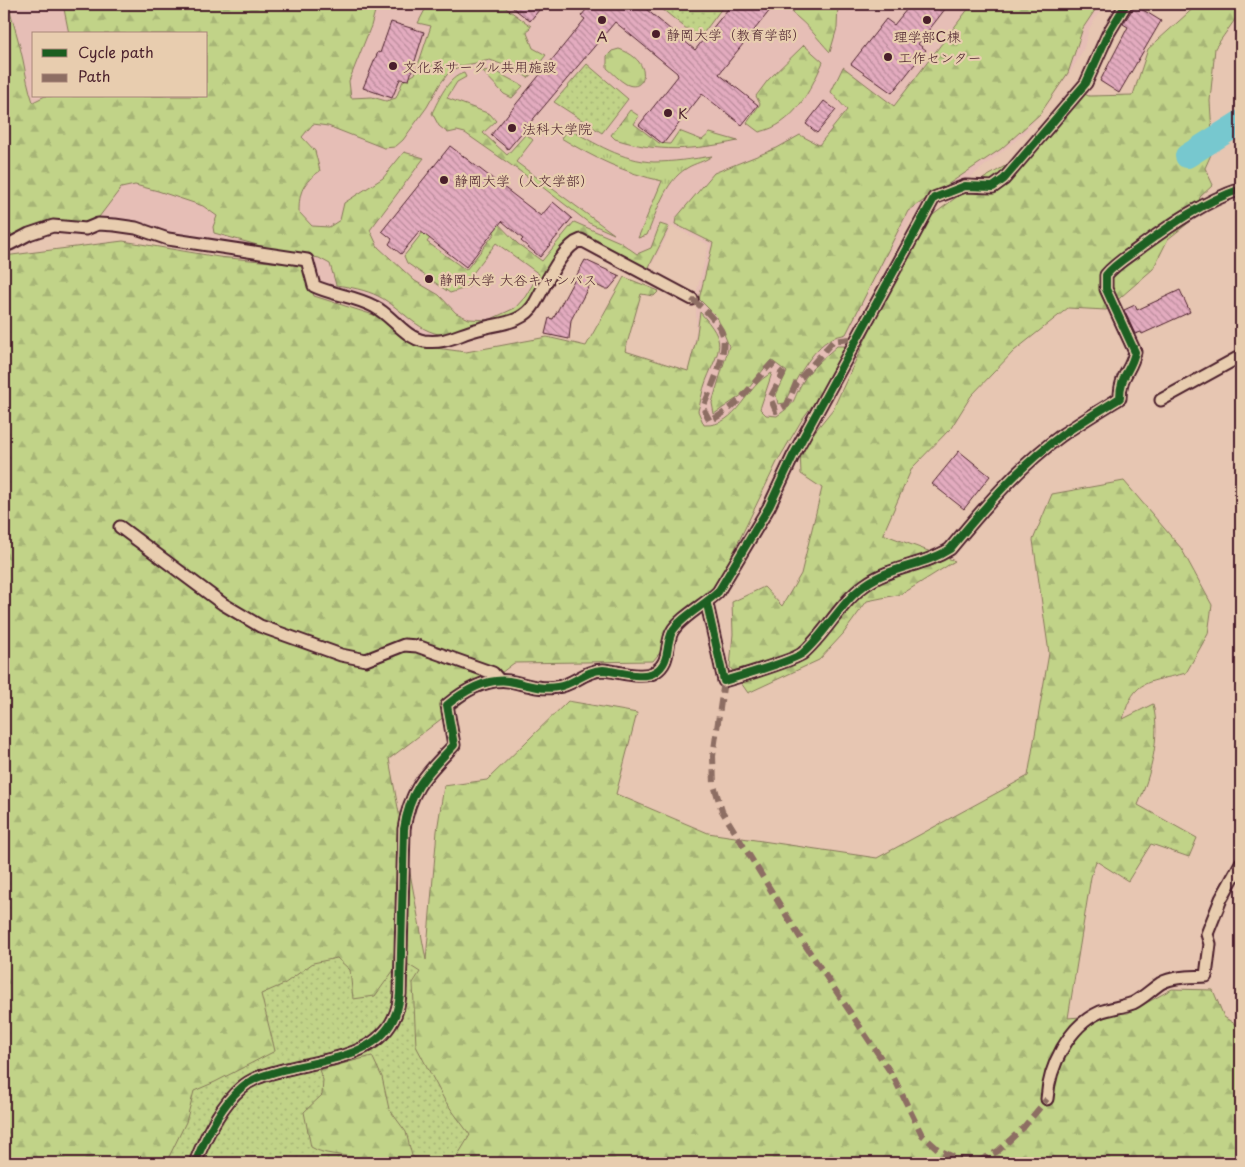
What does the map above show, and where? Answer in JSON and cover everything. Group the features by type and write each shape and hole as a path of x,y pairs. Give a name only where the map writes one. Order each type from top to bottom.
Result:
{"street":[{"path":"196,1163 203,1144 222,1111 240,1088 257,1077 365,1048 390,1029 399,1011 400,1002 404,829 407,806 420,782 454,744 446,705 466,690 499,680 547,688 560,687 590,671 602,670 646,675 654,673 662,667 668,654 672,631 678,624 707,604 718,592 769,507 793,456 934,198 965,186 993,187 1004,179 1086,83 1108,34 1126,4"},
{"path":"707,604 724,681 802,654 846,601 866,584 898,568 943,554 950,549 997,495 1022,470 1061,436 1120,398 1120,383 1133,360 1135,352 1106,290 1106,275 1115,264 1162,231 1210,202 1241,189"},
{"path":"4,245 53,226 86,229 98,224 136,228 168,239 307,260 314,286 356,298 376,307 414,338 423,341 446,342 480,328 495,327 516,320 532,309 566,250 574,242 580,240 692,299"},
{"path":"1161,400 1241,356"},
{"path":"120,527 222,604 260,626 341,655 366,660 404,645 417,646 493,673 499,680"},
{"path":"1047,1100 1048,1082 1058,1056 1077,1029 1098,1013 1134,1002 1163,982 1176,978 1206,976 1210,944 1207,934 1221,899 1241,863"}],"shaded area":[{"name":"静岡大学 大谷キャンパス","path":"4,4 1105,4 1089,29 1084,48 1072,70 1025,133 966,181 929,204 913,217 880,273 816,398 779,457 613,413 635,354 688,371 696,331 696,294 709,245 672,226 649,271 584,233 571,237 521,309 448,335 430,336 418,333 373,299 361,293 317,285 311,256 168,236 138,225 47,224"}],"green space":[{"path":"4,4 8,4 33,102 41,98 208,98 208,32 69,32 63,4 377,4 371,26 349,81 351,98 372,97 386,101 396,98 403,81 415,74 431,26 418,23 428,4 504,4 503,6 531,26 527,33 533,48 546,55 528,78 517,70 490,60 461,66 450,71 427,107 403,140 395,147 384,148 328,126 313,124 302,137 315,151 320,171 303,188 299,212 312,226 329,227 340,220 344,203 383,178 404,152 424,158 370,230 378,247 415,281 439,295 456,313 469,319 489,320 515,308 525,297 539,274 496,243 470,277 469,287 450,293 407,263 404,256 437,214 457,203 427,242 466,270 495,233 483,224 491,216 518,244 542,261 574,222 620,242 637,254 651,248 660,224 669,227 648,269 584,233 571,237 560,249 528,303 520,310 492,324 450,335 439,334 420,327 387,301 373,294 336,285 330,264 319,258 268,248 214,233 213,227 217,216 203,206 135,185 121,188 96,221 86,225 67,222 4,242"},
{"path":"656,4 725,4 699,39"},
{"path":"799,4 838,4 837,28 830,52 808,27 792,13"},
{"path":"972,4 1099,4 1083,28 1068,73 1040,114 1001,149 908,211 846,334 833,338 817,350 798,377 785,403 778,404 776,395 787,372 771,360 745,393 714,414 712,403 729,346 717,317 699,299 713,243 675,224 676,218 714,173 777,148 800,135 819,145 847,110 831,92 843,67 894,106"},
{"path":"1198,4 1241,6 1241,11 1215,48 1210,101 1213,150 1205,168 1213,185 1200,197 1196,217 1168,239 1153,269 1106,310 1068,308 1014,351 971,396 951,428 912,468 883,534 955,561 902,594 867,601 843,634 819,660 748,693 730,667 733,634 732,602 764,587 782,606 801,574 822,488 801,474 800,450 833,409 875,319 929,218 971,186 1010,163 1053,125 1077,91 1089,96 1133,95 1148,49"},
{"path":"804,45 823,62 812,84 791,114 782,122 759,132 747,123 760,104 756,96 768,80"},
{"path":"619,49 630,54 638,61 642,68 644,75 638,84 633,86 626,84 607,68 607,56 612,51"},
{"path":"587,64 628,99 602,133 554,102"},
{"path":"493,70 523,86 512,98 504,94 482,71"},
{"path":"464,73 466,77 457,82 447,98 490,114 496,121 483,133 507,155 526,134 533,140 516,162 614,234 589,223 541,186 465,133 457,131 448,133 439,126 432,113 441,95 453,79"},
{"path":"630,110 639,116 634,124 659,143 670,144 679,131 702,140 710,133 738,141 676,149 646,146 615,139 611,135"},
{"path":"568,128 620,155 642,161 668,161 712,156 687,168 672,181 662,198 647,235 638,238 662,181 622,169 573,145 561,138"},
{"path":"123,241 219,257 302,265 314,296 383,318 413,345 466,352 547,337 586,346 624,277 659,291 654,296 641,294 625,351 688,371 696,340 700,312 715,331 719,345 718,352 705,385 698,411 704,425 716,424 733,413 755,386 772,373 760,409 766,415 777,416 791,404 805,378 818,363 837,346 848,346 823,391 803,418 777,462 720,580 653,661 514,663 389,759 426,960 437,831 444,786 487,780 568,701 637,713 616,794 708,833 877,858 1028,776 1049,653 1033,540 1052,494 1124,481 1181,548 1212,605 1208,634 1186,673 1153,681 1138,689 1127,705 1123,719 1153,704 1156,730 1155,742 1151,768 1138,805 1197,838 1189,857 1151,844 1128,881 1096,861 1091,877 1068,1018 1128,1013 1172,989 1213,990 1224,1017 1241,1028 1241,1163 4,1163 4,256"},
{"path":"337,958 350,970 353,999 375,996 401,960 420,972 413,983 416,1046 445,1101 470,1135 453,1163 424,1163 412,1156 406,1132 389,1109 382,1077 372,1056 319,1070 323,1080 322,1095 304,1112 311,1147 325,1153 353,1157 366,1163 166,1163 186,1122 194,1091 275,1051 261,994 284,984 313,963"}],"building":[{"path":"508,4 544,4 530,21"},
{"path":"591,4 640,4 695,50 732,4 775,4 719,74 758,105 742,125 702,94 663,144 639,125 678,76 677,73 615,22 508,149 491,135 585,19 581,16"},
{"name":"工作センター","path":"911,4 949,4 918,44 926,50 892,93 851,64 886,19 894,25"},
{"path":"1135,5 1161,21 1119,93 1100,81 1128,27 1123,24"},
{"name":"文化系サークル共用施設","path":"391,22 424,32 409,80 400,79 392,98 363,88 378,52 380,53"},
{"path":"824,101 836,110 817,133 806,124"},
{"path":"450,146 541,216 553,202 572,218 540,257 502,221 466,267 420,231 401,254 389,244 392,239 382,231"},
{"path":"585,260 620,276 609,289 604,289 591,282 571,320 569,339 545,334 549,318 553,319"},
{"path":"1180,290 1190,312 1142,334 1141,332 1135,334 1124,310 1135,305 1137,310"},
{"path":"959,451 990,476 964,509 932,484"}],"waterway":[{"path":"1187,156 1241,122"}],"marked path":[{"path":"692,299 715,321 721,330 723,338 722,358 703,408 710,421 721,415 744,396 771,364 783,374 770,398 776,411 787,405 796,383 833,341 859,338"},
{"path":"724,681 713,756 714,785 722,811 801,939 893,1076 922,1135 939,1150 958,1159 979,1161 998,1151 1023,1128 1047,1099"}],"cycle path":[{"path":"195,1163 208,1133 220,1113 233,1095 245,1085 254,1079 269,1074 338,1058 356,1051 372,1043 386,1031 395,1015 400,994 404,829 415,792 421,782 454,745 447,705 475,687 492,682 509,681 551,688 569,684 591,672 603,670 644,675 655,672 660,668 666,659 670,637 675,627 686,616 718,592 769,507 793,456 934,198 965,186 993,187 1004,179 1086,83 1108,34 1126,4"},
{"path":"707,604 724,681 798,656 811,645 848,600 865,585 886,574 940,555 950,549 1016,474 1031,460 1062,435 1120,398 1122,383 1135,352 1106,289 1106,275 1123,260 1177,221 1215,200 1241,189"}],"place":[{"name":"A","path":"602,20"},
{"name":"理学部C棟","path":"927,20"},
{"name":"静岡大学（教育学部）","path":"656,34"},
{"name":"工作センター","path":"888,57"},
{"name":"文化系サークル共用施設","path":"393,66"},
{"name":"K","path":"668,113"},
{"name":"法科大学院","path":"512,128"},
{"name":"静岡大学（人文学部）","path":"444,180"},
{"name":"静岡大学 大谷キャンパス","path":"429,279"}]}
